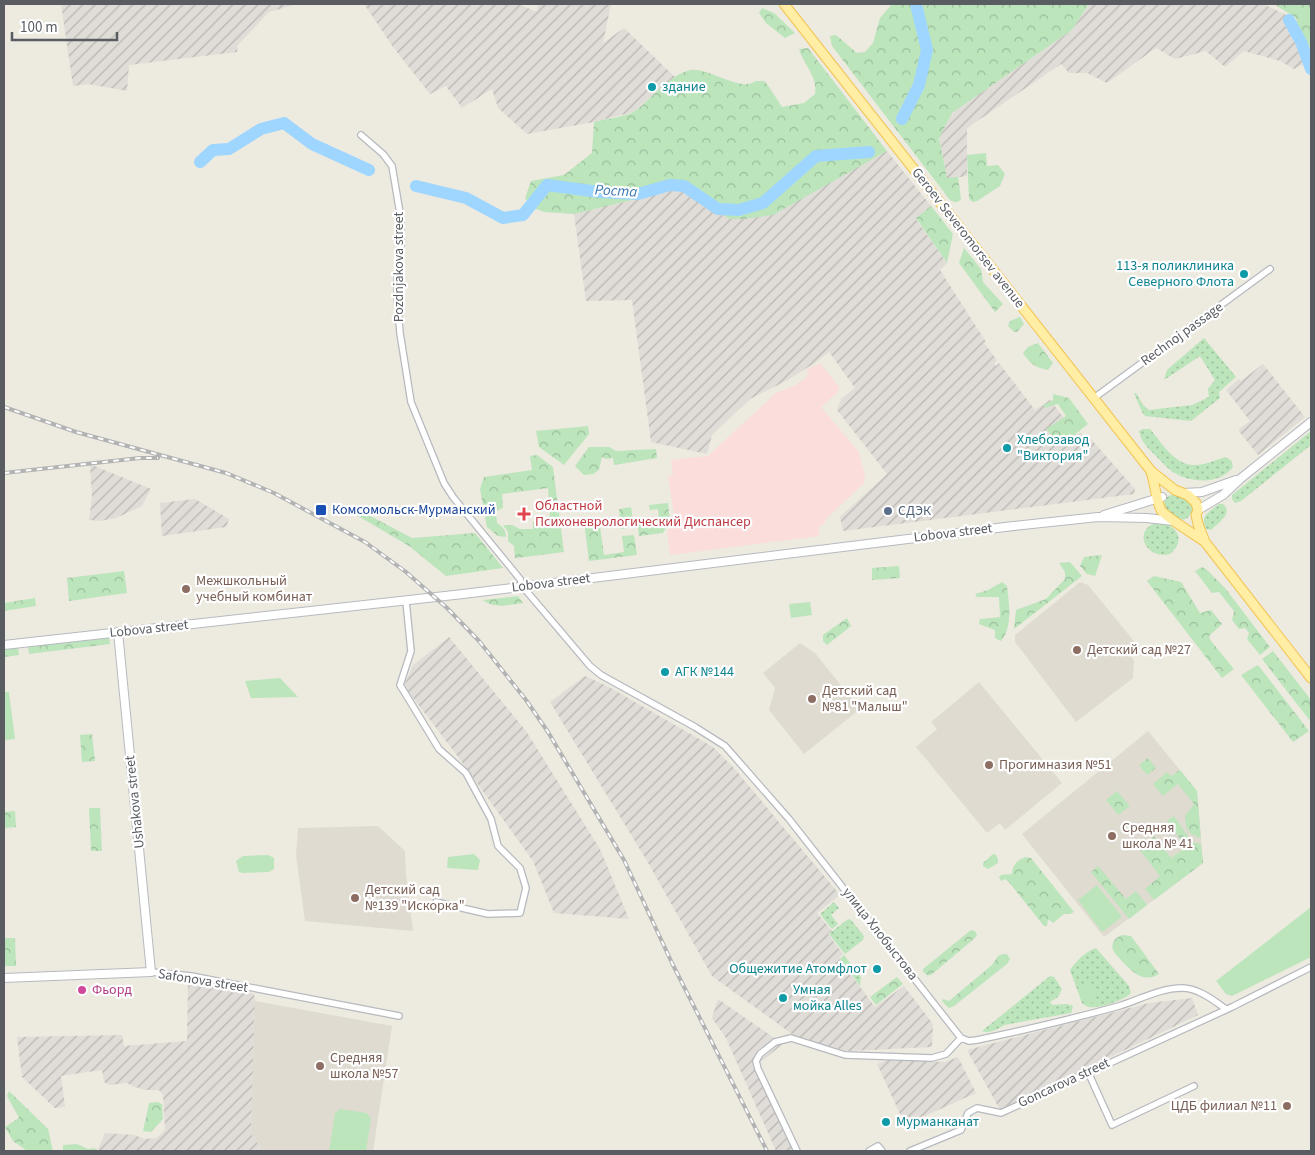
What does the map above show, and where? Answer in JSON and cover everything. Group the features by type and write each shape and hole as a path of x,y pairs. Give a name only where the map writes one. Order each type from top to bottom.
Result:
{"main road":[{"name":"Geroev Severomorsev avenue","path":"784,4 1151,472 1175,490 1184,493"},
{"name":"Geroev Severomorsev avenue","path":"1151,472 1162,511 1205,542"},
{"path":"1160,499 1166,493 1175,490"},
{"path":"1184,493 1194,500 1198,524 1205,542 1311,678"},
{"path":"1176,522 1189,523 1197,512"}],"street":[{"name":"Pozdnjakova street","path":"361,135 383,154 392,166 401,219 402,246 397,286 400,333 411,402 444,483 453,498 520,579 523,587"},
{"name":"Rechnoj passage","path":"1094,398 1270,270"},
{"path":"1197,512 1223,495 1311,422"},
{"path":"1184,493 1202,492 1240,479"},
{"name":"Lobova street","path":"1098,517 1160,499"},
{"name":"Lobova street","path":"4,645 406,601 1098,517 1147,518 1176,522"},
{"name":"улица Хлобыстова","path":"523,587 590,666 602,676 695,727 725,746 790,819 961,1038"},
{"path":"406,601 411,650 400,686 439,749 466,773 491,819 498,846 520,868 526,888 520,913 488,914 436,902"},
{"name":"Ushakova street","path":"118,632 151,972"},
{"path":"797,1151 756,1061 760,1054 775,1042 791,1038 845,1055 932,1058 946,1054 961,1038 978,1040 1036,1028 1183,988 1201,993 1226,1009 1311,966"},
{"name":"Safonova street","path":"4,978 151,972 191,976 399,1016"},
{"name":"Goncarova street","path":"910,1151 961,1130 968,1113 977,1108 1001,1113 1226,1009"},
{"path":"1088,1072 1112,1125 1194,1086"},
{"path":"869,1151 878,1146 882,1151"}],"shaded area":[{"path":"61,4 297,4 269,12 238,45 237,52 129,65 127,91 88,84 73,86"},
{"path":"364,4 518,4 537,12 538,4 611,4 603,43 624,28 675,77 633,112 594,122 527,134 498,108 492,89 462,108 446,86 430,94 393,47"},
{"path":"1089,4 1263,4 1295,19 1304,64 1294,69 1280,61 1244,51 1225,67 1206,51 1175,59 1156,48 1107,83 1087,73 1069,73 1061,64 967,128 967,176 947,179 939,137 952,113 1072,30"},
{"path":"887,151 931,206 916,219 947,263 940,270 986,342 984,343 997,360 994,363 996,366 999,363 1035,410 1050,400 1077,435 1081,433 1087,440 1090,438 1135,489 1134,494 843,531 840,517 887,474 837,410 841,399 855,388 829,352 788,380 750,399 712,435 707,454 651,442 632,300 586,301 574,214 682,188 729,219 866,162"},
{"path":"820,363 839,387 838,392 821,407 859,452 865,477 864,483 819,527 819,536 670,555 667,532 675,520 668,476 673,475 671,460 708,456 776,393 796,385 809,375 806,370"},
{"path":"1263,364 1305,417 1258,455 1238,430 1250,421 1226,390 1239,379 1241,381"},
{"path":"90,464 151,489 142,506 116,518 100,521 89,520 92,498"},
{"path":"195,499 229,519 226,527 162,536 160,503"},
{"name":"Детский сад №27","path":"1080,582 1088,585 1138,646 1129,654 1134,661 1133,678 1076,722 1015,642 1015,635"},
{"path":"449,637 526,731 600,849 629,919 554,913 533,861 456,754 404,686 413,665"},
{"name":"Детский сад №81 \"Малыш\"","path":"800,643 815,653 860,709 804,754 769,710 775,688 763,673"},
{"path":"585,676 609,687 713,747 733,767 840,895 817,913 832,931 828,934 843,954 839,958 875,1007 904,986 933,1024 932,1047 847,1051 808,1040 792,1034 712,976 647,861 550,702"},
{"name":"Прогимназия №51","path":"979,682 1062,783 1005,830 1000,823 987,833 916,747 937,729 931,722"},
{"name":"Средняя школа № 41","path":"1148,731 1197,791 1203,863 1104,937 1022,834"},
{"name":"Детский сад №139 \"Искорка\"","path":"378,826 405,851 413,931 305,921 296,855 298,828"},
{"path":"188,980 254,994 251,1134 263,1151 101,1151 98,1149 105,1133 134,1135 145,1139 157,1138 165,1130 163,1095 159,1090 145,1090 127,1083 110,1085 104,1082 102,1070 61,1076 65,1107 55,1108 22,1077 17,1037 122,1035 124,1046 187,1041"},
{"path":"1192,998 1198,1015 1000,1110 967,1050 1149,1003"},
{"path":"718,999 783,1044 759,1063 799,1151 776,1151 726,1038 712,1018"},
{"name":"Средняя школа №57","path":"255,1001 392,1026 373,1151 263,1151 251,1134"},
{"path":"958,1057 976,1093 905,1125 877,1064 887,1060 945,1062"}],"green space":[{"path":"892,4 1089,4 1072,30 952,113 939,138 947,178 958,177 961,199 958,202 950,200 832,46 830,36 836,35 857,53 865,52 873,43 880,18"},
{"path":"1274,4 1311,4 1311,48 1300,36 1296,18"},
{"path":"762,8 774,13 795,33 785,38 766,23 759,13"},
{"path":"808,48 887,151 773,215 729,219 682,188 574,214 544,212 534,208 525,198 531,181 564,175 592,153 594,122 635,111 668,82 690,70 706,72 742,84 764,81 782,107 804,103 815,94 813,76 799,49"},
{"path":"986,153 987,166 998,165 1005,174 1000,186 973,202 969,199 967,155"},
{"path":"931,206 953,234 947,263 916,218"},
{"path":"964,248 981,269 983,282 1003,304 995,312 959,263"},
{"path":"1020,317 1024,324 1017,332 1014,332 1008,326 1010,321"},
{"path":"1204,338 1236,377 1219,392 1220,398 1191,421 1145,416 1134,393 1149,410 1192,405 1209,397 1208,389 1215,380 1200,356 1164,380 1167,370"},
{"path":"1038,343 1053,363 1048,370 1033,364 1023,353 1028,347"},
{"path":"1053,394 1069,398 1088,424 1064,443 1058,442 1046,429 1066,416 1058,404 1044,408 1044,405 1053,400"},
{"path":"588,426 589,434 564,465 539,447 536,431"},
{"path":"1150,429 1169,452 1181,462 1199,465 1225,457 1231,460 1233,467 1221,477 1213,479 1196,480 1180,476 1169,469 1146,445 1139,431"},
{"path":"1311,431 1311,445 1241,501 1235,503 1232,495"},
{"path":"589,447 609,447 616,451 656,449 657,458 614,465 613,458 606,459 602,457 599,470 593,474 584,475 575,466"},
{"path":"537,455 553,467 564,552 515,558 514,546 508,541 508,532 503,525 512,525 520,529 533,529 533,522 550,520 548,488 502,494 503,508 496,511 497,523 504,529 506,537 498,536 487,527 480,489 484,477 532,470 530,456"},
{"path":"1176,494 1191,502 1193,507 1189,516 1183,519 1170,514 1164,502 1167,497"},
{"path":"668,503 670,521 663,533 639,536 637,519 650,518 651,524 659,522 658,509 650,510 649,505"},
{"path":"1219,504 1223,504 1226,507 1226,514 1211,530 1206,529 1204,521 1206,514"},
{"path":"631,507 634,527 621,529 619,509"},
{"path":"357,509 412,538 475,533 503,568 446,576 409,546 353,513"},
{"path":"599,520 604,555 624,552 622,536 634,535 637,555 589,561 584,522"},
{"path":"1155,523 1168,525 1177,532 1178,543 1170,554 1162,555 1155,553 1145,544 1144,532"},
{"path":"1102,555 1095,576 1087,574 1080,566 1084,557"},
{"path":"1070,562 1082,576 1014,629 1016,610 1046,599 1065,579 1065,572 1059,563"},
{"path":"899,566 900,578 872,580 872,568"},
{"path":"1202,567 1225,588 1270,647 1260,655 1247,639 1249,633 1245,628 1239,629 1232,620 1234,611 1219,592 1212,593 1195,571"},
{"path":"124,571 127,593 69,601 67,578"},
{"path":"1154,576 1181,582 1200,613 1211,610 1222,624 1209,636 1234,669 1222,678 1147,581"},
{"path":"1002,582 1007,586 1009,622 1001,641 995,638 995,630 979,624 980,619 1000,617 999,597 977,597 975,594 988,590"},
{"path":"518,596 523,603 492,605 483,600"},
{"path":"35,598 36,606 4,611 4,603"},
{"path":"810,602 812,615 791,618 789,604"},
{"path":"847,618 851,626 827,645 823,641 823,635"},
{"path":"109,636 110,644 29,654 28,646"},
{"path":"18,647 19,655 4,657 4,648"},
{"path":"1273,651 1311,700 1311,722 1262,659"},
{"path":"1258,665 1309,731 1293,742 1241,675"},
{"path":"280,678 298,697 251,698 245,681"},
{"path":"4,692 9,692 15,739 4,740"},
{"path":"92,734 95,761 82,762 80,735"},
{"path":"1148,758 1156,768 1147,775 1139,765"},
{"path":"1180,770 1197,791 1201,838 1190,833 1187,828 1185,816 1194,804 1178,784 1163,796 1153,784 1167,772 1171,776"},
{"path":"1117,791 1130,806 1118,815 1106,800"},
{"path":"89,808 100,808 102,851 91,851"},
{"path":"15,811 16,827 4,828 4,812"},
{"path":"1174,816 1192,842 1201,844 1203,863 1154,900 1145,889 1160,876 1139,849 1154,836 1171,858 1186,847 1167,821"},
{"path":"474,854 480,860 478,870 447,868 448,857"},
{"path":"993,854 996,855 998,863 988,869 983,866 983,863"},
{"path":"268,855 274,858 274,869 269,872 239,872 236,861 243,856"},
{"path":"1026,857 1031,858 1074,912 1064,914 1053,923 1048,919 1047,926 1044,926 1008,881 1005,879 1001,881 999,877 1001,875 1012,874 1016,863"},
{"path":"1098,866 1126,899 1136,891 1147,905 1129,919 1091,872"},
{"path":"1097,885 1122,917 1102,932 1078,900"},
{"path":"834,902 839,908 831,915 838,924 832,929 820,914"},
{"path":"1311,907 1311,957 1232,996 1226,994 1216,981"},
{"path":"848,919 864,936 863,940 845,954 829,934"},
{"path":"971,930 975,931 977,935 975,938 931,975 923,972 923,969"},
{"path":"1122,935 1131,936 1159,974 1148,978 1143,977 1133,972 1125,964 1112,948 1114,940"},
{"path":"4,938 15,938 16,966 4,966"},
{"path":"1096,948 1129,986 1131,993 1128,996 1099,1007 1089,1007 1082,1003 1070,970 1089,951"},
{"path":"1007,954 1010,959 1007,964 954,1006 949,1008 942,1001 943,999 949,1001 992,965 998,956"},
{"path":"844,955 861,977 860,986 840,959"},
{"path":"1050,976 1054,977 1062,989 1058,997 1050,1002 1052,1005 1067,1004 1073,1006 1071,1013 1004,1025 991,1031 982,1031"},
{"path":"897,977 903,984 876,1005 870,997"},
{"path":"1092,983 1096,1003 1085,1001 1080,994 1078,986"},
{"path":"9,1091 48,1129 53,1151 27,1151 13,1141 5,1127 19,1118 7,1096"},
{"path":"157,1102 162,1104 163,1119 151,1132 143,1131 149,1103"},
{"path":"340,1109 367,1113 371,1119 366,1151 329,1151 335,1113"},
{"path":"77,1144 88,1149 94,1148 100,1151 63,1151 63,1145"}],"waterway":[{"name":"Роста","path":"902,119 919,85 927,50 916,4"},
{"name":"Роста","path":"1289,20 1301,42 1311,69"},
{"name":"Роста","path":"200,162 213,150 229,149 261,129 284,123 312,144 369,170"},
{"name":"Роста","path":"416,186 466,198 503,218 523,215 547,185 599,192 638,194 670,185 684,186 718,209 739,210 763,203 816,156 869,152"}],"railway":[{"path":"4,407 76,432 226,473 274,493 365,542 406,572 447,608 479,641 526,700 548,732 624,860 672,963 767,1151"},
{"path":"4,473 140,458 158,458"}],"place":[{"name":"здание","path":"652,87"},
{"name":"113-я поликлиника Северного Флота","path":"1244,274"},
{"name":"Хлебозавод \"Виктория\"","path":"1007,448"},
{"name":"Комсомольск-Мурманский","path":"321,510"},
{"name":"СДЭК","path":"888,511"},
{"name":"Областной Психоневрологический Диспансер","path":"524,514"},
{"name":"Межшкольный учебный комбинат","path":"186,589"},
{"name":"Детский сад №27","path":"1077,650"},
{"name":"АГК №144","path":"665,672"},
{"name":"Детский сад №81 \"Малыш\"","path":"812,699"},
{"name":"Прогимназия №51","path":"989,765"},
{"name":"Средняя школа № 41","path":"1112,836"},
{"name":"Детский сад №139 \"Искорка\"","path":"355,898"},
{"name":"Общежитие Атомфлот","path":"877,969"},
{"name":"Фьорд","path":"82,990"},
{"name":"Умная мойка Alles","path":"783,998"},
{"name":"Средняя школа №57","path":"320,1066"},
{"name":"ЦДБ филиал №11","path":"1287,1106"},
{"name":"Мурманканат","path":"886,1122"}]}
